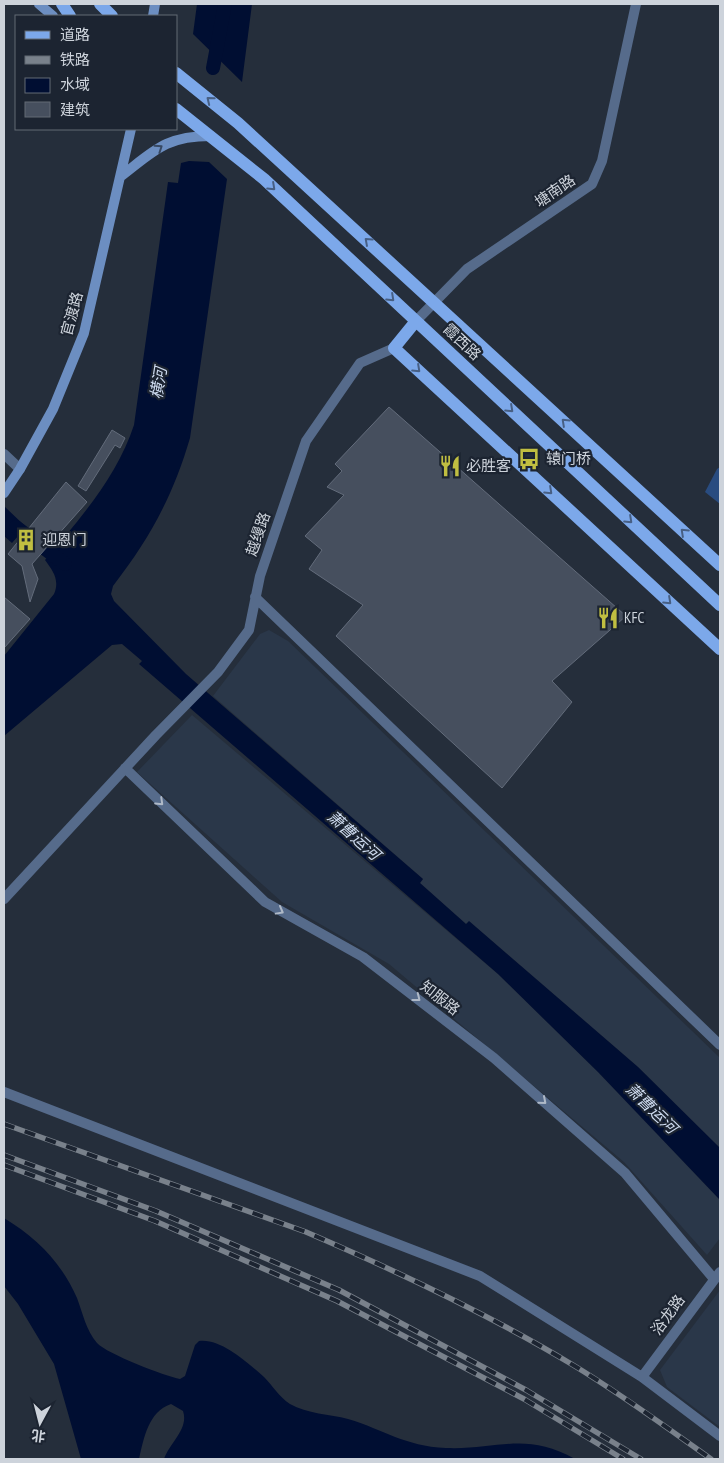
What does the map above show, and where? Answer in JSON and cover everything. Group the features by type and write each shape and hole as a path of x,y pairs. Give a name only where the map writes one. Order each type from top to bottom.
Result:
{"main road":[{"path":"62,4 69,15"},
{"path":"100,4 111,15"},
{"name":"霞西路","path":"180,76 238,122 720,565"},
{"name":"霞西路","path":"178,111 264,179 720,605"},
{"path":"416,321 394,348 720,649"}],"street":[{"path":"39,4 51,15"},
{"name":"塘南路","path":"416,321 467,269 592,184 602,160 636,4"},
{"name":"官渡路","path":"4,492 20,469 53,409 84,333 131,130"},
{"path":"120,177 164,144 188,136 211,136"},
{"name":"越缦路","path":"4,899 156,735 218,672 249,630 260,576 306,442 360,363 394,348"},
{"path":"4,454 20,469"},
{"path":"256,597 720,1046"},
{"name":"知服路","path":"125,768 265,902 363,957 494,1058 625,1173 717,1276"},
{"path":"4,1092 480,1276 642,1376 720,1436"},
{"name":"浴龙路","path":"642,1376 717,1276"}],"shaded area":[{"path":"720,467 720,504 705,492 717,469"},
{"path":"269,630 288,641 720,1058 720,1148 638,1067 470,922 466,924 420,883 423,879 213,696 260,634"},
{"path":"192,715 498,974 598,1072 720,1200 720,1238 707,1255 624,1162 389,964 282,902 137,772"},
{"path":"720,1290 720,1427 667,1387 660,1370"}],"water":[{"path":"197,4 252,4 242,82 193,34"},
{"name":"萧曹运河","path":"189,161 209,162 227,179 190,438 176,479 159,516 138,551 113,586 111,594 114,601 186,674 423,879 420,883 466,924 469,921 638,1067 720,1148 720,1200 598,1072 498,974 139,664 142,661 122,644 112,645 4,736 4,656 54,594 56,580 45,560 96,497 118,462 134,425 168,182 178,183 181,163"},
{"path":"4,506 26,527 12,543 4,536"},
{"path":"4,1218 27,1234 56,1262 71,1285 87,1327 97,1343 112,1353 137,1364 180,1379 185,1376 195,1345 199,1341 207,1341 225,1347 234,1353 264,1377 286,1401 304,1410 348,1419 406,1441 431,1447 464,1448 526,1444 541,1446 575,1459 164,1459 181,1430 184,1418 183,1411 171,1404 163,1408 152,1419 145,1434 139,1459 81,1459 54,1364 18,1304 4,1286"}],"building":[{"path":"389,407 626,616 552,681 572,702 502,788 336,636 363,605 309,569 322,550 305,536 344,495 327,487 342,471 335,464"},
{"path":"112,430 125,438 120,448 115,445 86,491 78,486"},
{"name":"迎恩门","path":"66,482 87,502 32,564 38,579 30,602 22,566 8,554"},
{"path":"4,597 30,619 4,648"}],"waterway":[{"name":"横河","path":"213,68 225,4"},
{"path":"16,527 65,564"}],"railway":[{"path":"4,1124 306,1232 408,1278 508,1328 573,1365 626,1399 711,1459"},
{"path":"4,1155 156,1211 339,1290 526,1390 641,1459"},
{"path":"4,1165 155,1221 337,1301 524,1399 623,1459"}],"place":[{"name":"辕门桥","path":"529,459"},
{"name":"必胜客","path":"450,466"},
{"name":"迎恩门","path":"26,540"},
{"name":"KFC","path":"608,618"}]}
